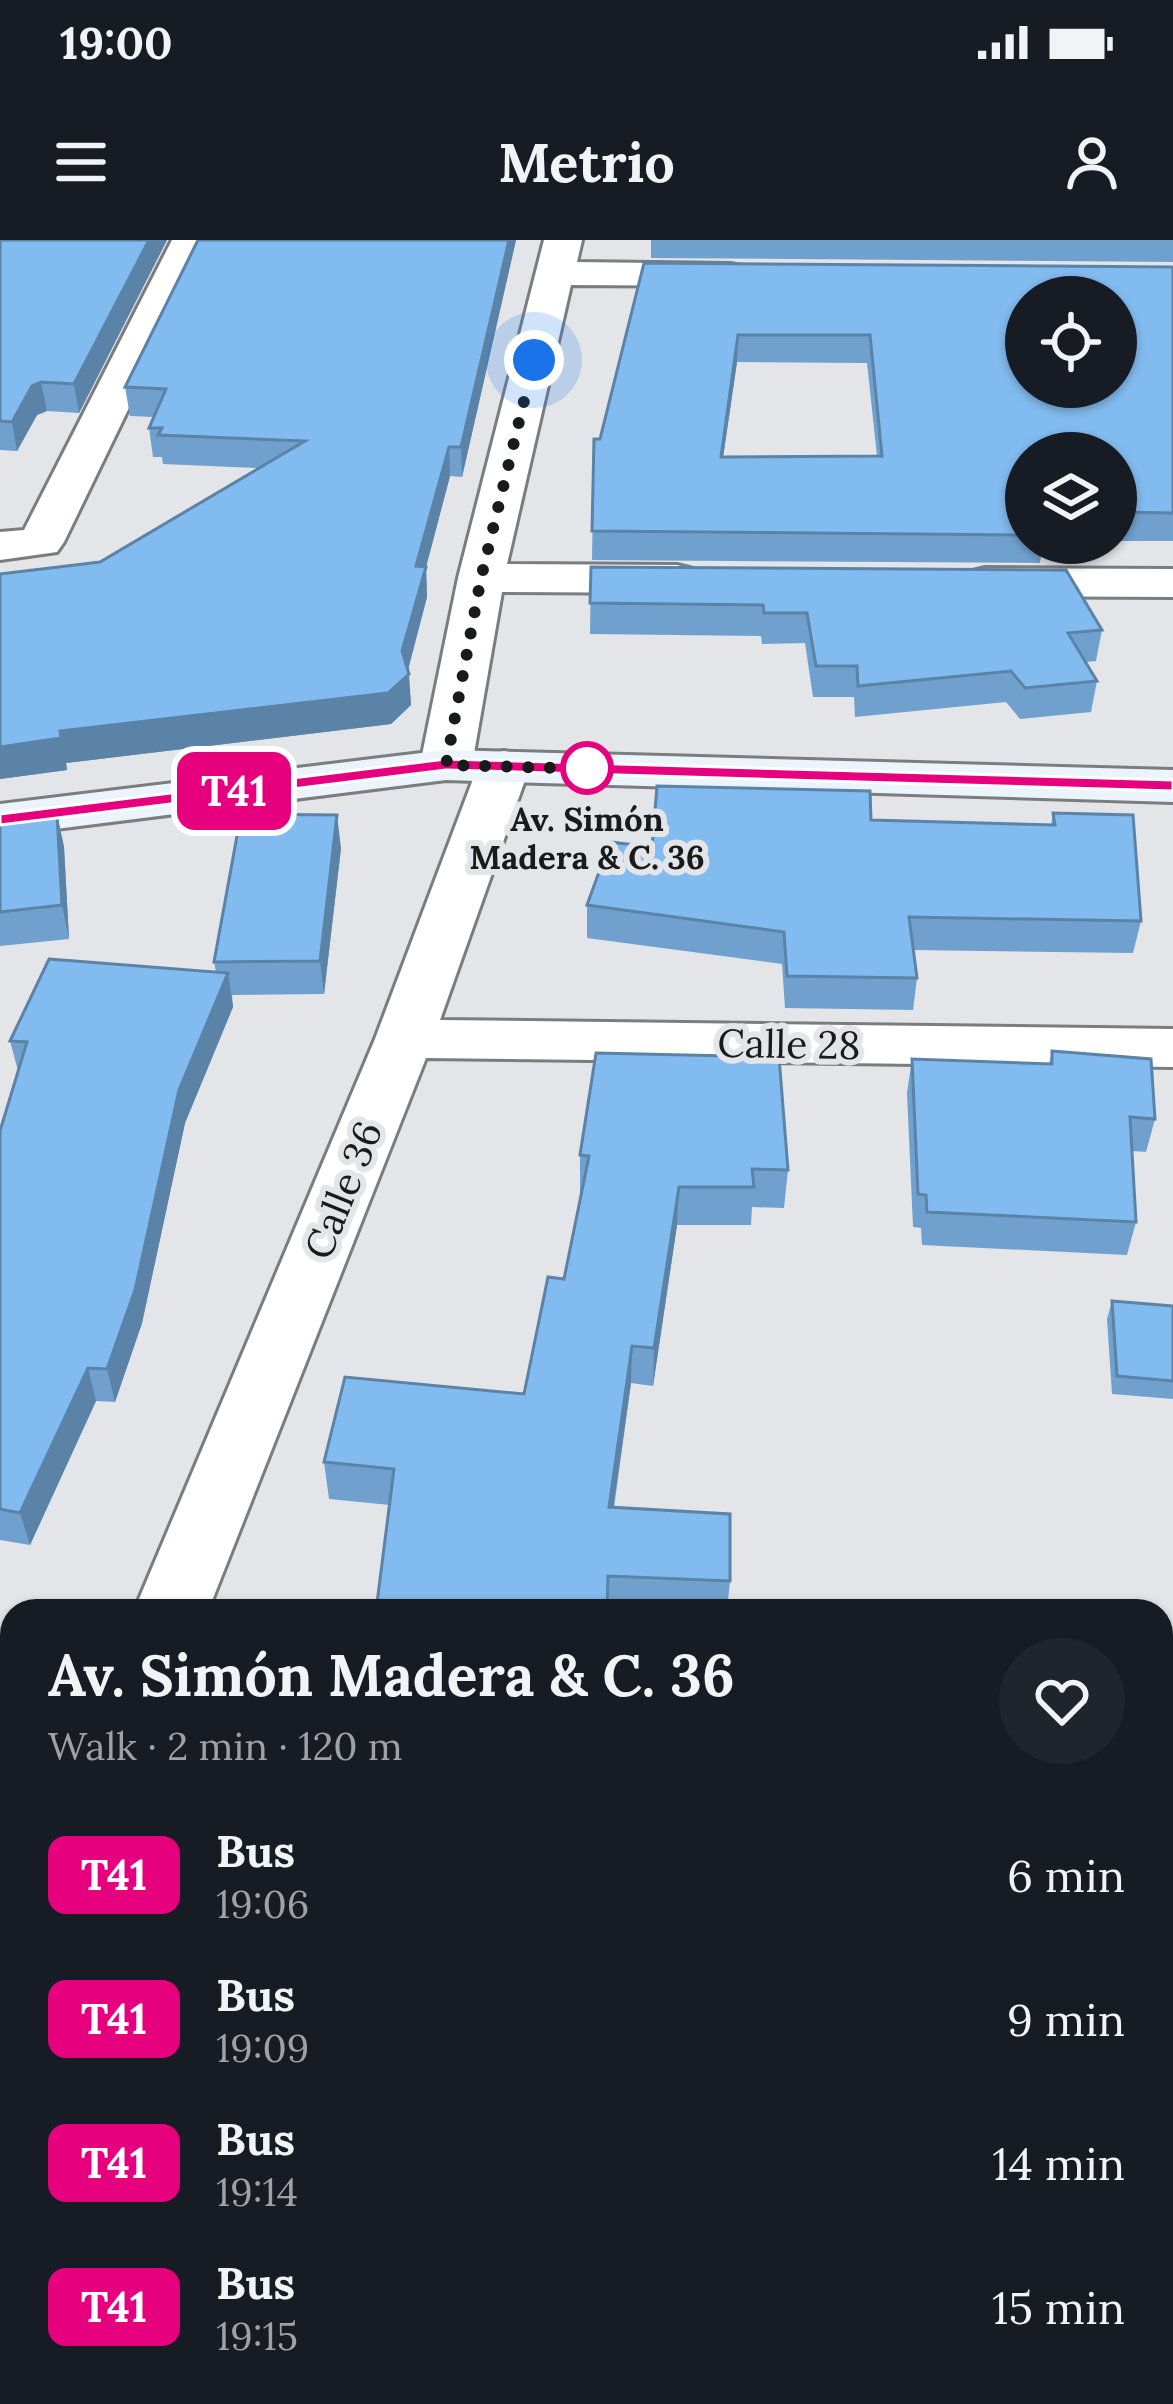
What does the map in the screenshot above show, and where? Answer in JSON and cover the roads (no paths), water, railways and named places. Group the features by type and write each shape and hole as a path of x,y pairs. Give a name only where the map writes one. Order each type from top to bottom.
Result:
{"street":[{"path":"0,546 41,542 191,240"},
{"path":"559,257 769,275"},
{"name":"Calle 36","path":"176,1599 404,1040 475,765 481,578 559,257"},
{"path":"481,578 719,580"},
{"path":"934,581 1173,583"},
{"path":"0,820 475,765 1173,786"},
{"name":"Calle 28","path":"404,1040 1173,1048"}],"place":[{"name":"Av. Simón Madera & C. 36","path":"587,768"}]}
